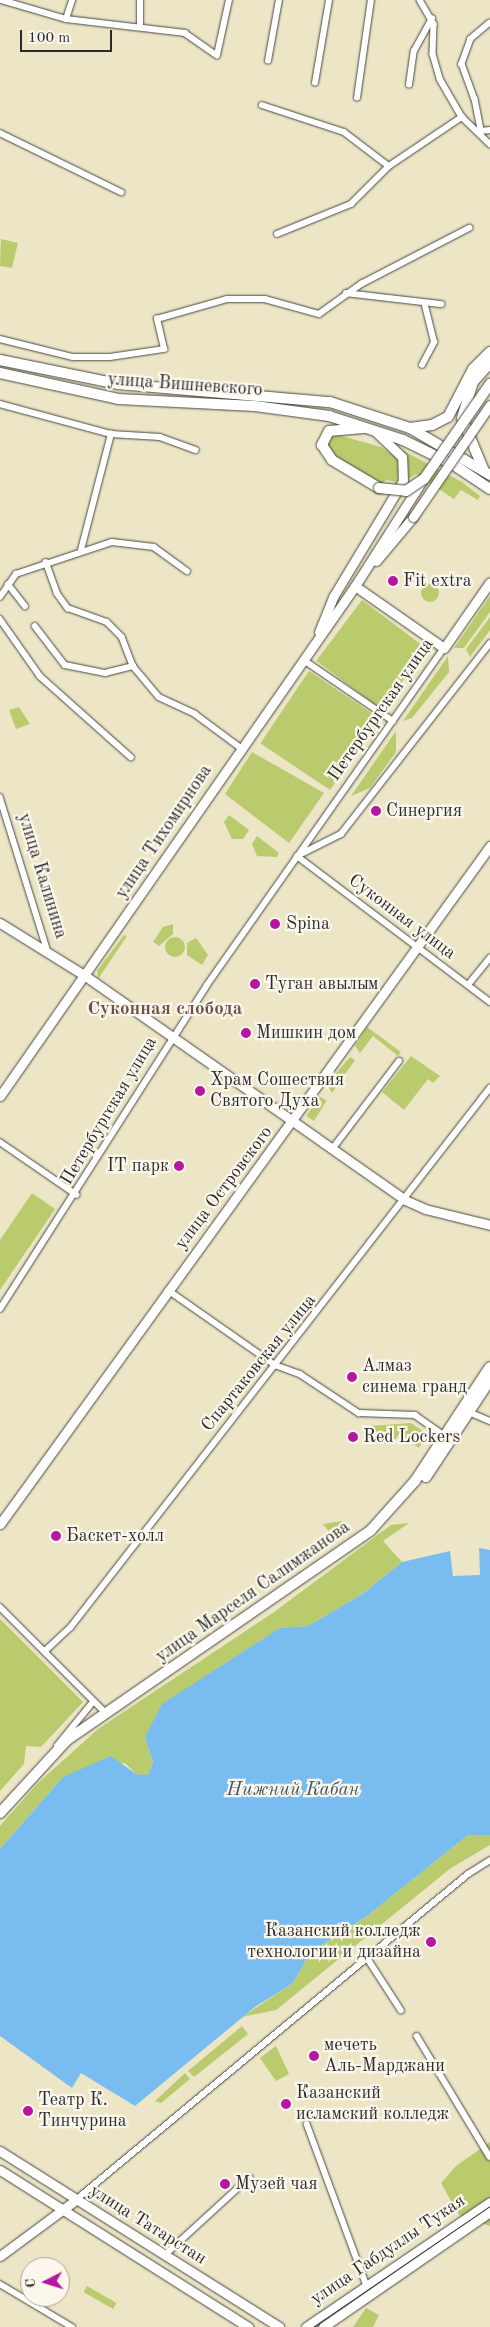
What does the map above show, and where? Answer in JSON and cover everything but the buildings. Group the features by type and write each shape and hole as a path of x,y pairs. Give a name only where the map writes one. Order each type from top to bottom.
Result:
{"main road":[{"path":"410,428 432,425 448,417 473,369 490,352"},
{"name":"улица Вишневского","path":"0,360 118,384 305,397 360,409 410,428 487,474"},
{"path":"487,474 462,418 473,382 490,363"},
{"name":"улица Вишневского","path":"0,373 82,393 293,410 370,428 454,465 490,489"},
{"path":"355,586 402,510 490,384"},
{"path":"355,586 412,516 490,405"},
{"path":"313,646 333,597 403,481 402,456 370,428 329,431 322,445 332,460 379,488 406,491 424,479"},
{"name":"Петербургская улица","path":"444,648 490,582"},
{"path":"355,586 444,648"},
{"name":"улица Тихомирнова","path":"0,1096 355,586"},
{"name":"улица Островского","path":"0,1524 168,1290 295,1121 490,846"},
{"path":"0,923 48,952"},
{"name":"улица Калинина","path":"48,952 84,975 172,1039 295,1121 405,1200 425,1210 490,1225"},
{"name":"улица Марселя Салимжанова","path":"0,1813 52,1755 106,1713 353,1545 402,1498 490,1367"},
{"path":"0,1821 79,1739 344,1559 374,1534 421,1484 490,1380"},
{"name":"улица Татарстан","path":"0,2151 279,2327"},
{"name":"улица Татарстан","path":"0,2170 248,2327"},
{"path":"0,2256 62,2208 77,2199"},
{"name":"улица Габдуллы Тукая","path":"323,2327 368,2289 490,2202"},
{"name":"улица Габдуллы Тукая","path":"306,2327 490,2212"}],"street":[{"path":"1,0 66,19 184,33 217,54 229,0"},
{"path":"66,19 72,0"},
{"path":"140,0 140,27"},
{"path":"268,61 279,0"},
{"path":"315,83 329,0"},
{"path":"357,98 371,0"},
{"path":"420,0 432,20 440,79 462,117 481,131 490,144"},
{"path":"409,85 414,52 432,20"},
{"path":"481,131 475,99 462,64 471,39 490,23"},
{"path":"262,105 344,132 389,166"},
{"path":"277,234 351,204 389,166 462,117"},
{"path":"481,131 490,130"},
{"path":"0,133 121,192"},
{"path":"0,339 73,357 110,357 164,349 157,319 227,299 265,299 319,314 346,293 469,228"},
{"path":"346,293 424,305 442,304"},
{"path":"422,365 434,342 424,305"},
{"path":"0,404 111,434 160,437 196,450"},
{"path":"81,550 111,434"},
{"path":"0,597 16,574 81,550 112,542 139,543 154,547 187,571"},
{"path":"46,562 57,593 68,608 106,622 122,637 133,666 159,697 195,714 242,748"},
{"path":"8,584 26,606"},
{"path":"0,619 40,676 131,757"},
{"path":"35,626 65,664 105,673 133,666"},
{"name":"Петербургская улица","path":"297,856 341,834 490,643"},
{"name":"Петербургская улица","path":"0,1309 77,1195 172,1039 297,856 444,648"},
{"path":"304,660 394,721"},
{"name":"улица Калинина","path":"0,798 48,952"},
{"name":"Суконная улица","path":"297,856 490,1002"},
{"path":"468,985 490,958"},
{"path":"333,1148 399,1061"},
{"name":"Спартаковская улица","path":"45,1651 70,1628 405,1200 490,1088"},
{"path":"0,1142 77,1195"},
{"path":"168,1290 274,1365 300,1374 360,1413 415,1415 445,1436"},
{"path":"469,1412 490,1421"},
{"path":"0,1607 106,1713"},
{"path":"52,1755 65,1732 93,1702"},
{"path":"77,2199 468,1874 490,1860"},
{"path":"368,1959 401,2010"},
{"path":"417,2036 490,2158"},
{"path":"307,2124 368,2289"},
{"path":"166,2254 249,2178"},
{"path":"0,2284 72,2327"}],"green space":[{"path":"1,239 18,243 12,268 0,266"},
{"path":"331,433 381,447 400,460 397,482 386,480 380,485 332,457 325,438"},
{"path":"400,449 462,482 480,496 478,500 461,490 454,499 416,474 404,482 407,461"},
{"path":"430,584 436,587 439,593 436,599 430,602 424,599 421,593 424,587"},
{"path":"490,596 490,612 464,648 454,648"},
{"path":"362,600 427,649 381,709 316,661"},
{"path":"490,617 490,630 470,657 466,649"},
{"path":"448,656 449,672 412,718 403,721"},
{"path":"309,671 379,718 330,790 260,743"},
{"path":"19,707 30,724 16,729 9,710"},
{"path":"396,731 396,752 370,788 351,796"},
{"path":"252,752 324,793 289,843 225,794"},
{"path":"229,815 249,830 243,839 232,839 224,822"},
{"path":"257,836 279,853 277,857 257,856 252,844"},
{"path":"173,924 173,934 159,946 153,942 163,927"},
{"path":"124,935 127,936 98,979 97,971"},
{"path":"175,937 182,940 185,947 182,954 175,957 168,954 165,947 168,940"},
{"path":"196,938 208,955 202,965 187,955 187,943"},
{"path":"367,1027 401,1052 398,1056 373,1036 360,1053 355,1046"},
{"path":"411,1056 440,1076 433,1083 428,1079 404,1110 382,1092"},
{"path":"350,1057 355,1060 332,1093 327,1084"},
{"path":"319,1096 327,1101 314,1121 306,1116"},
{"path":"32,1193 55,1209 0,1290 0,1240"},
{"path":"411,1423 427,1434 419,1448 399,1434 392,1444 385,1444 369,1426"},
{"path":"342,1521 345,1527 332,1535 323,1524"},
{"path":"409,1523 383,1541 402,1562 361,1595 308,1626 280,1628 145,1737 153,1762 148,1775 136,1774 125,1763 63,1777 0,1849 0,1826 37,1784 98,1729 274,1612 391,1525"},
{"path":"0,1619 83,1702 41,1747 26,1746 24,1764 0,1791"},
{"path":"468,1835 490,1835 490,1845 451,1868 276,2010 242,2017 292,1984 311,1952 367,1916"},
{"path":"242,2026 248,2034 194,2077 188,2071"},
{"path":"276,2046 289,2074 276,2081 260,2058"},
{"path":"185,2073 190,2079 161,2103 155,2101"},
{"path":"490,2142 490,2226 459,2215 441,2183 456,2166"},
{"path":"87,2286 116,2303 113,2309 84,2292"},
{"path":"366,2308 379,2315 373,2327 353,2327"}],"water":[{"name":"Нижний Кабан","path":"479,1548 490,1550 490,1835 468,1835 367,1916 311,1952 292,1984 255,2007 135,2106 81,2073 72,2088 0,2036 0,1849 63,1777 111,1756 136,1774 148,1775 153,1762 145,1737 162,1704 280,1628 308,1626 361,1595 402,1562 450,1551 453,1576 480,1575"}],"tram line":[{"path":"313,2327 490,2206"}],"place":[{"name":"Fit extra","path":"393,581"},
{"name":"Синергия","path":"376,811"},
{"name":"Spina","path":"275,924"},
{"name":"Туган авылым","path":"255,984"},
{"name":"Мишкин дом","path":"246,1033"},
{"name":"Храм Сошествия Святого Духа","path":"200,1091"},
{"name":"IT парк","path":"179,1166"},
{"name":"Алмаз синема гранд","path":"352,1377"},
{"name":"Red Lockers","path":"353,1437"},
{"name":"Баскет-холл","path":"56,1536"},
{"name":"Казанский колледж технологии и дизайна","path":"431,1942"},
{"name":"мечеть Аль-Марджани","path":"314,2056"},
{"name":"Казанский исламский колледж","path":"286,2104"},
{"name":"Театр К. Тинчурина","path":"28,2111"},
{"name":"Музей чая","path":"225,2184"}],"district":[{"name":"Суконная слобода","path":"165,1010"}]}
